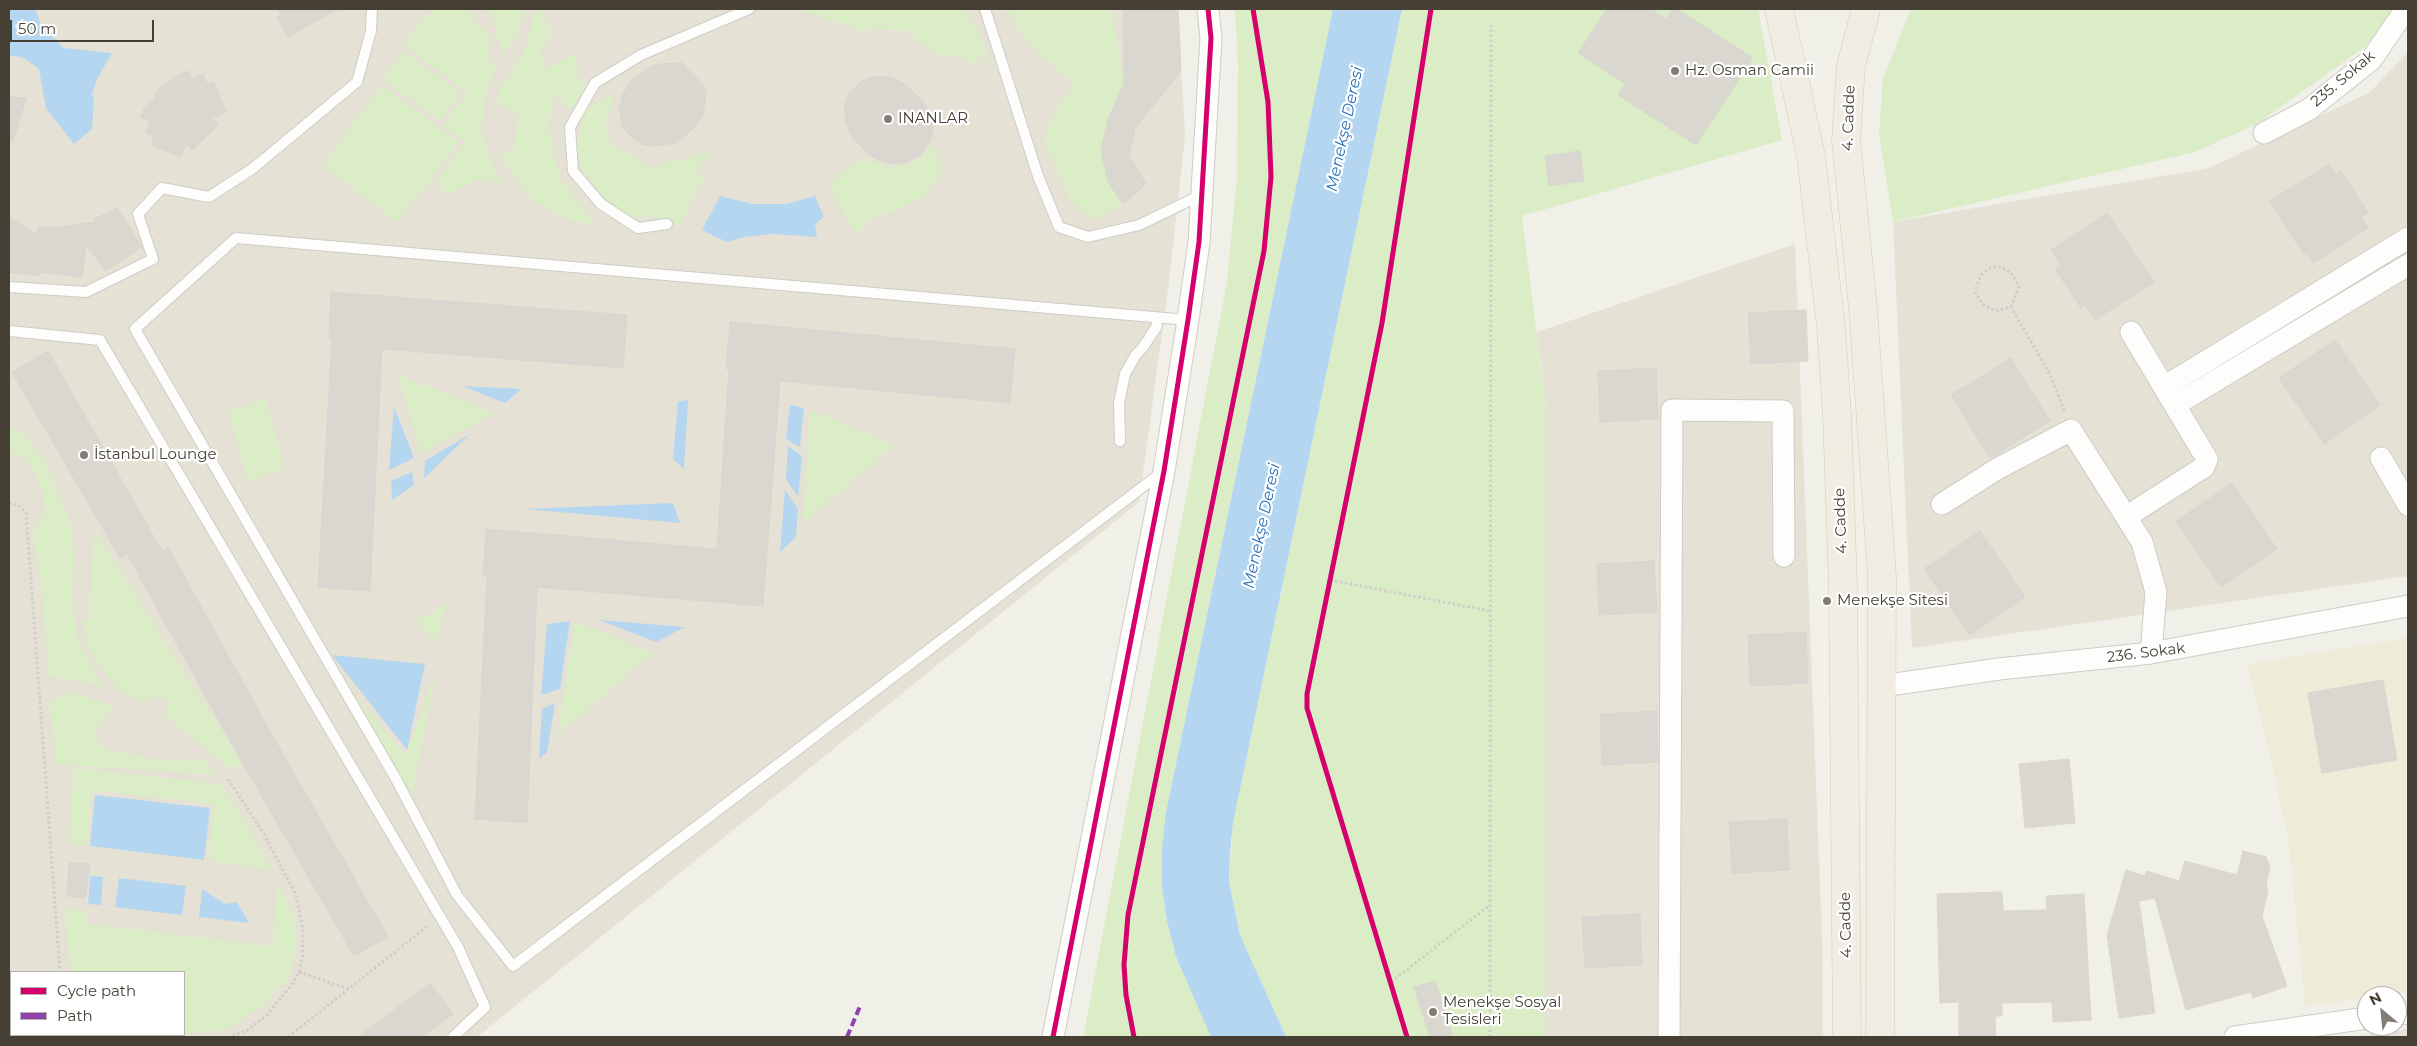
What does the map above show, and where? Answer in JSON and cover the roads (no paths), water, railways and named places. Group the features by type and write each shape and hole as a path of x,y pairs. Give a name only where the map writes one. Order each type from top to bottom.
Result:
{"main road":[{"name":"4. Cadde","path":"1779,9 1811,156 1831,327 1835,385 1843,587 1847,1037"},
{"name":"4. Cadde","path":"1866,9 1851,66 1846,140 1863,308 1881,567 1880,1037"}],"street":[{"path":"1053,1037 1164,471 1188,320 1199,242 1212,38 1208,9"},
{"name":"235. Sokak","path":"2264,133 2308,110 2371,60 2406,9"},
{"path":"2164,387 2408,238"},
{"path":"2175,405 2408,265"},
{"path":"2126,518 2204,468 2207,459 2131,332"},
{"path":"1668,1037 1672,410 1783,411 1784,556"},
{"path":"1942,504 1997,469 2071,430 2142,542 2156,592 2151,653"},
{"path":"2381,458 2408,505"},
{"name":"236. Sokak","path":"1882,686 1999,669 2151,653 2408,606"},
{"path":"2235,1037 2357,1019"}],"lane":[{"path":"9,287 86,292 153,259 138,214 162,188 209,198 252,169 357,82 371,32 372,9"},
{"path":"667,224 638,228 601,204 573,171 570,127 595,83 642,54 749,9"},
{"path":"984,9 1038,176 1059,227 1088,237 1139,226 1202,194"},
{"path":"1164,471 513,966 457,895 396,779 135,329 236,238 1188,320"},
{"path":"1120,441 1119,404 1125,374 1135,356 1144,347 1157,326 1156,318"},
{"path":"9,332 100,340 458,947 485,1006 453,1037"}],"water":[{"path":"9,9 35,9 42,28 64,48 112,53 98,77 92,94 94,99 92,129 74,144 46,108 39,69 24,58 9,55"},
{"name":"Menekşe Deresi","path":"1333,9 1402,9 1233,823 1229,882 1240,935 1286,1037 1211,1037 1176,957 1167,921 1162,887 1162,848 1166,812"},
{"path":"720,196 753,204 787,204 815,196 824,217 815,224 817,237 772,234 744,237 727,242 702,230"},
{"path":"462,386 521,389 505,403"},
{"path":"688,400 684,469 673,459 678,402"},
{"path":"790,405 804,408 800,447 786,439"},
{"path":"394,407 414,458 389,470"},
{"path":"470,434 424,478 425,461"},
{"path":"788,446 802,456 798,497 786,479"},
{"path":"412,472 414,485 392,500 391,481"},
{"path":"785,490 798,509 796,537 780,552"},
{"path":"673,503 680,523 526,509"},
{"path":"599,620 685,627 656,642"},
{"path":"570,621 560,689 541,695 547,624"},
{"path":"332,655 425,664 407,750"},
{"path":"555,703 547,752 539,759 542,709"},
{"path":"95,795 210,808 204,860 90,846"},
{"path":"90,876 103,877 101,905 88,904"},
{"path":"119,878 186,886 182,915 115,907"},
{"path":"202,889 225,904 237,902 249,923 199,917"}],"place":[{"name":"Hz. Osman Camii","path":"1675,71"},
{"name":"INANLAR","path":"888,119"},
{"name":"İstanbul Lounge","path":"84,455"},
{"name":"Menekşe Sitesi","path":"1827,601"},
{"name":"Menekşe Sosyal Tesisleri","path":"1433,1012"}]}
